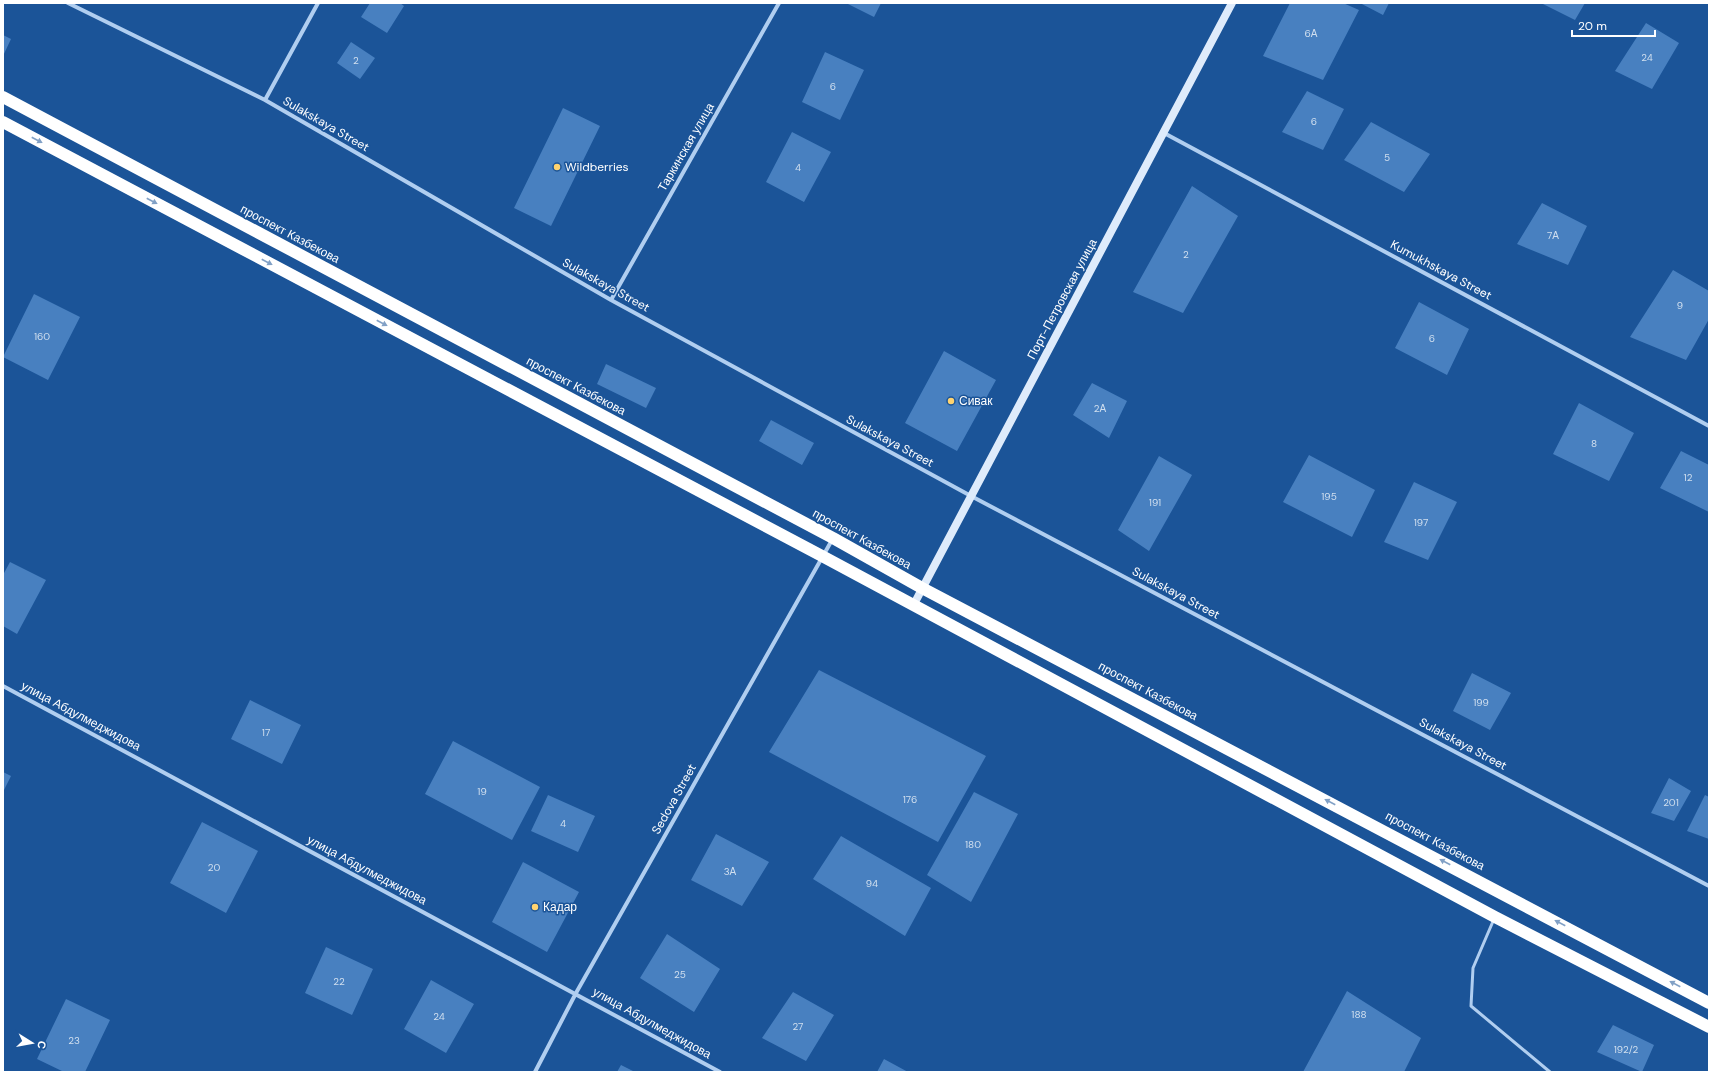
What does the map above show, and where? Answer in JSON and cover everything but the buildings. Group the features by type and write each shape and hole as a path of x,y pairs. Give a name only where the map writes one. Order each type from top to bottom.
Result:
{"highway":[{"name":"проспект Казбекова","path":"3,97 833,538 922,588 1508,895 1709,1003"},
{"path":"3,122 822,556 1495,917 1709,1028"}],"street":[{"name":"Sulakskaya Street","path":"68,3 265,100 611,300 971,496 1709,886"},
{"path":"265,100 318,3"},
{"name":"Таркинская улица","path":"611,300 779,3"},
{"name":"Порт-Петровская улица","path":"913,606 1232,3"},
{"name":"Kumukhskaya Street","path":"1164,133 1709,426"},
{"name":"Sedova Street","path":"535,1072 576,993 833,538"},
{"name":"улица Абдулмеджидова","path":"3,686 576,993 720,1072"}],"lane":[{"path":"1495,917 1473,968 1471,1006 1550,1072"}],"place":[{"name":"Wildberries","path":"557,167"},
{"name":"Сивак","path":"951,401"},
{"name":"Кадар","path":"535,907"}]}
